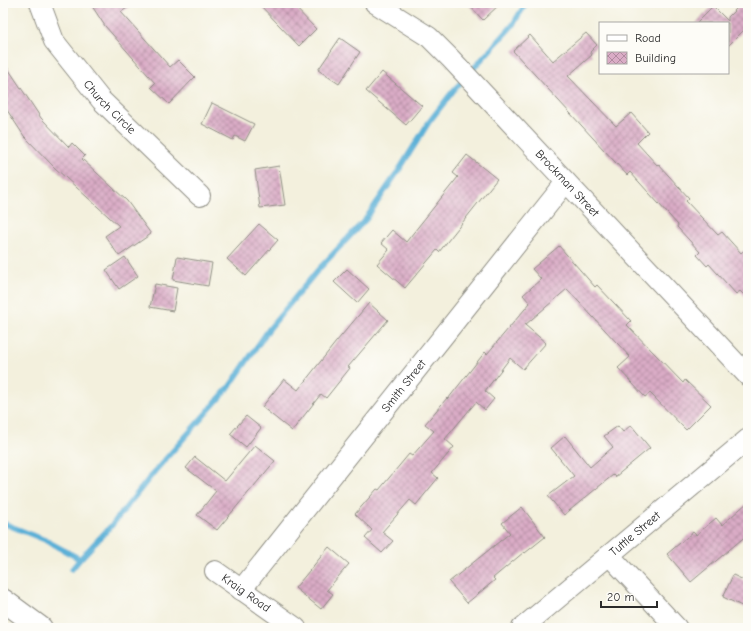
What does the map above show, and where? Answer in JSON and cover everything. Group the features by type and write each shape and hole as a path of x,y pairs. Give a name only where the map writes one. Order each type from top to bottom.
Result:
{"highway":[{"path":"3,600 41,628"}],"street":[{"name":"Church Circle","path":"40,3 54,41 101,100 200,196"},
{"name":"Brockman Street","path":"375,3 428,37 452,59 748,376"},
{"name":"Smith Street","path":"242,590 566,182"},
{"name":"Tuttle Street","path":"522,628 748,439"},
{"path":"609,554 677,628"},
{"name":"Kraig Road","path":"215,572 296,628"}],"building":[{"path":"90,3 135,3 121,12 170,67 178,60 195,77 169,104 151,87 155,83 105,26"},
{"path":"258,3 291,3 316,29 299,46"},
{"path":"467,3 501,3 483,20"},
{"path":"740,5 748,14 748,26 729,45 729,22 697,22 713,6 728,21 728,17"},
{"path":"586,33 597,45 590,52 592,55 568,76 616,126 631,113 648,132 637,143 689,198 686,201 718,235 722,232 741,253 748,247 748,299 740,291 736,294 709,264 707,266 697,255 700,252 677,227 678,225 630,172 627,175 513,51 530,35 553,61"},
{"path":"340,38 360,52 339,84 318,70"},
{"path":"3,61 41,118 69,147 72,143 85,156 82,159 127,201 151,234 119,256 105,236 119,226 55,168 24,136 3,104"},
{"path":"382,72 422,106 406,125 366,91"},
{"path":"212,103 254,124 245,141 235,136 233,140 202,124"},
{"path":"467,155 497,179 439,252 437,250 405,288 377,264 389,250 381,243 392,230 406,242 458,177 453,173"},
{"path":"279,166 285,205 260,208 255,170"},
{"path":"259,224 278,240 246,276 227,259"},
{"path":"559,246 595,287 597,285 631,321 627,325 683,383 685,380 711,405 686,430 650,393 645,397 618,368 630,357 567,289 525,325 546,343 523,369 510,358 485,391 494,399 485,410 476,402 445,439 454,447 432,473 438,478 416,505 410,500 382,532 393,541 382,553 365,538 372,530 355,514 377,489 379,490 409,454 412,456 434,431 425,424 447,398 448,399 485,352 487,354 530,303 523,295 541,279 532,269"},
{"path":"125,257 138,276 119,289 106,270"},
{"path":"177,257 212,263 208,286 173,280"},
{"path":"347,269 369,289 357,303 334,282"},
{"path":"155,284 177,288 173,311 150,307"},
{"path":"369,303 388,320 348,367 350,368 326,398 321,394 292,431 262,407 284,379 298,390"},
{"path":"246,416 261,428 246,447 230,434"},
{"path":"631,425 650,448 615,477 613,475 564,515 548,496 574,476 551,448 565,436 590,467 613,447 604,436 618,426 623,432"},
{"path":"255,445 275,461 217,530 197,515 216,491 186,468 195,457 225,481"},
{"path":"748,502 748,534 691,582 667,554 693,532 696,535 716,518 722,525"},
{"path":"522,507 545,537 525,553 524,552 493,578 495,580 467,603 449,582 510,533 502,523"},
{"path":"329,547 349,564 327,590 333,594 321,609 295,588"},
{"path":"733,575 748,582 748,609 723,597"}],"waterway":[{"path":"72,569 112,525 155,471 230,386 269,329 317,271 365,220 429,122 453,91 512,26 526,3"},
{"path":"3,523 45,540 80,559"}]}
